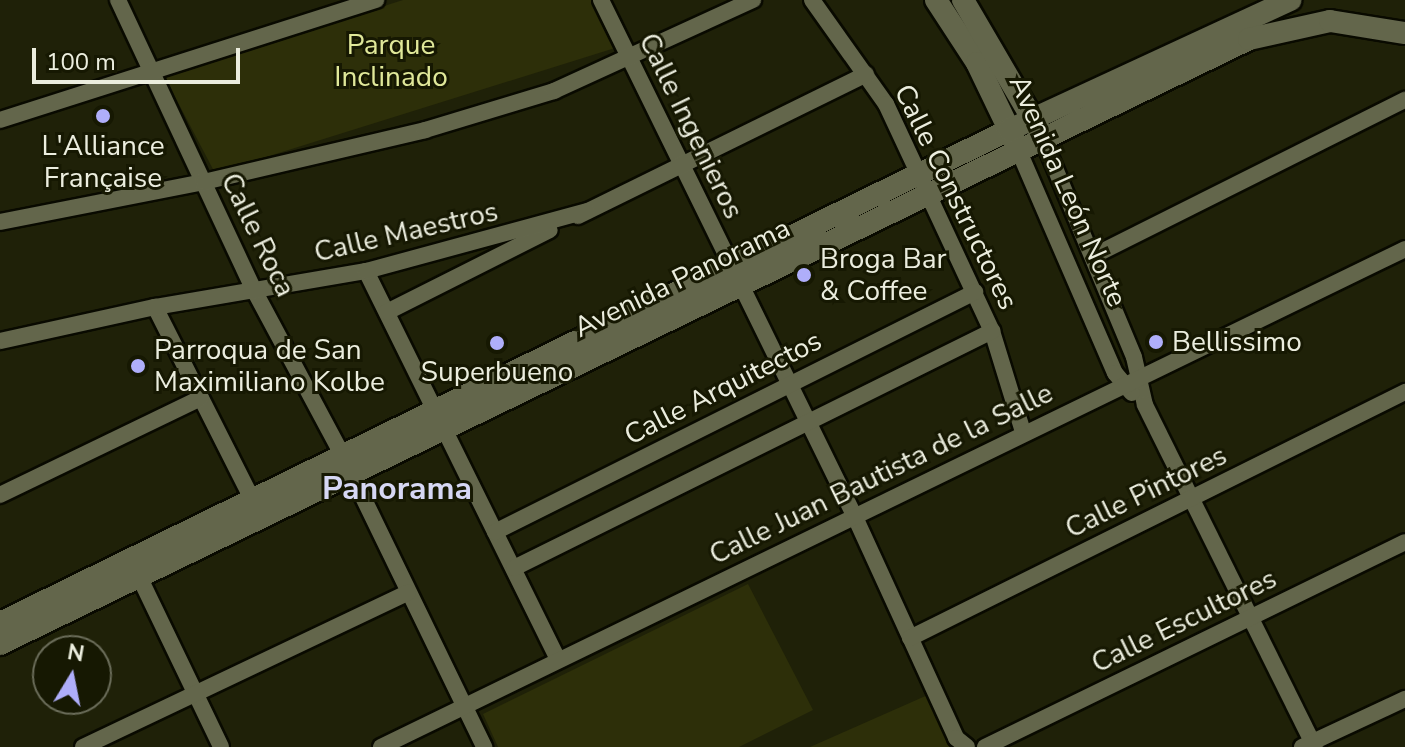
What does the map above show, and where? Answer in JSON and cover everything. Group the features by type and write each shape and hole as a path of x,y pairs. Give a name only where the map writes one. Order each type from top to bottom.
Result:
{"street":[{"name":"Calle Roca","path":"118,0 255,292 346,462 484,747"},
{"path":"0,120 376,0"},
{"name":"Calle Ingenieros","path":"601,0 855,517 956,738 967,747"},
{"path":"0,222 204,182 425,130 554,91 629,60 753,0"},
{"name":"Calle Constructores","path":"812,0 866,74 923,184 992,331 1023,432"},
{"name":"Avenida León Norte","path":"936,0 977,63 1014,139 1124,387 1145,405"},
{"name":"Avenida León Norte","path":"963,0 1038,128 1141,379 1145,405 1251,617 1310,745"},
{"name":"Avenida Panorama","path":"1038,128 1290,0"},
{"name":"Avenida Panorama","path":"0,644 346,462 441,419 1038,128 1276,29 1330,21 1405,33"},
{"name":"Calle Maestros","path":"387,312 866,74"},
{"path":"1093,256 1405,100"},
{"name":"Calle Maestros","path":"0,341 155,307 366,271 587,211"},
{"name":"Calle Juan Bautista de la Salle","path":"381,747 1023,432 1141,379 1405,249"},
{"path":"366,271 558,660"},
{"name":"Calle Arquitectos","path":"495,532 975,292"},
{"path":"155,307 256,508"},
{"path":"514,568 992,331"},
{"name":"Calle Pintores","path":"910,638 1405,392"},
{"path":"0,495 201,398"},
{"name":"Calle Escultores","path":"986,747 1405,542"},
{"path":"136,570 221,747"},
{"name":"Avenida Panorama","path":"0,623 136,570"},
{"path":"83,747 408,593"},
{"path":"1310,745 1405,699"}],"green space":[{"name":"Parque Inclinado","path":"403,0 592,0 615,48 215,173 164,76"},
{"path":"748,584 813,710 739,747 498,747 483,714"},
{"path":"930,694 956,747 810,747"}],"place":[{"name":"L'Alliance Française","path":"103,116"},
{"name":"Broga Bar & Coffee","path":"804,275"},
{"name":"Bellissimo","path":"1156,342"},
{"name":"Superbueno","path":"497,343"},
{"name":"Parroqua de San Maximiliano Kolbe","path":"138,366"}],"district":[{"name":"Panorama","path":"397,489"}]}
